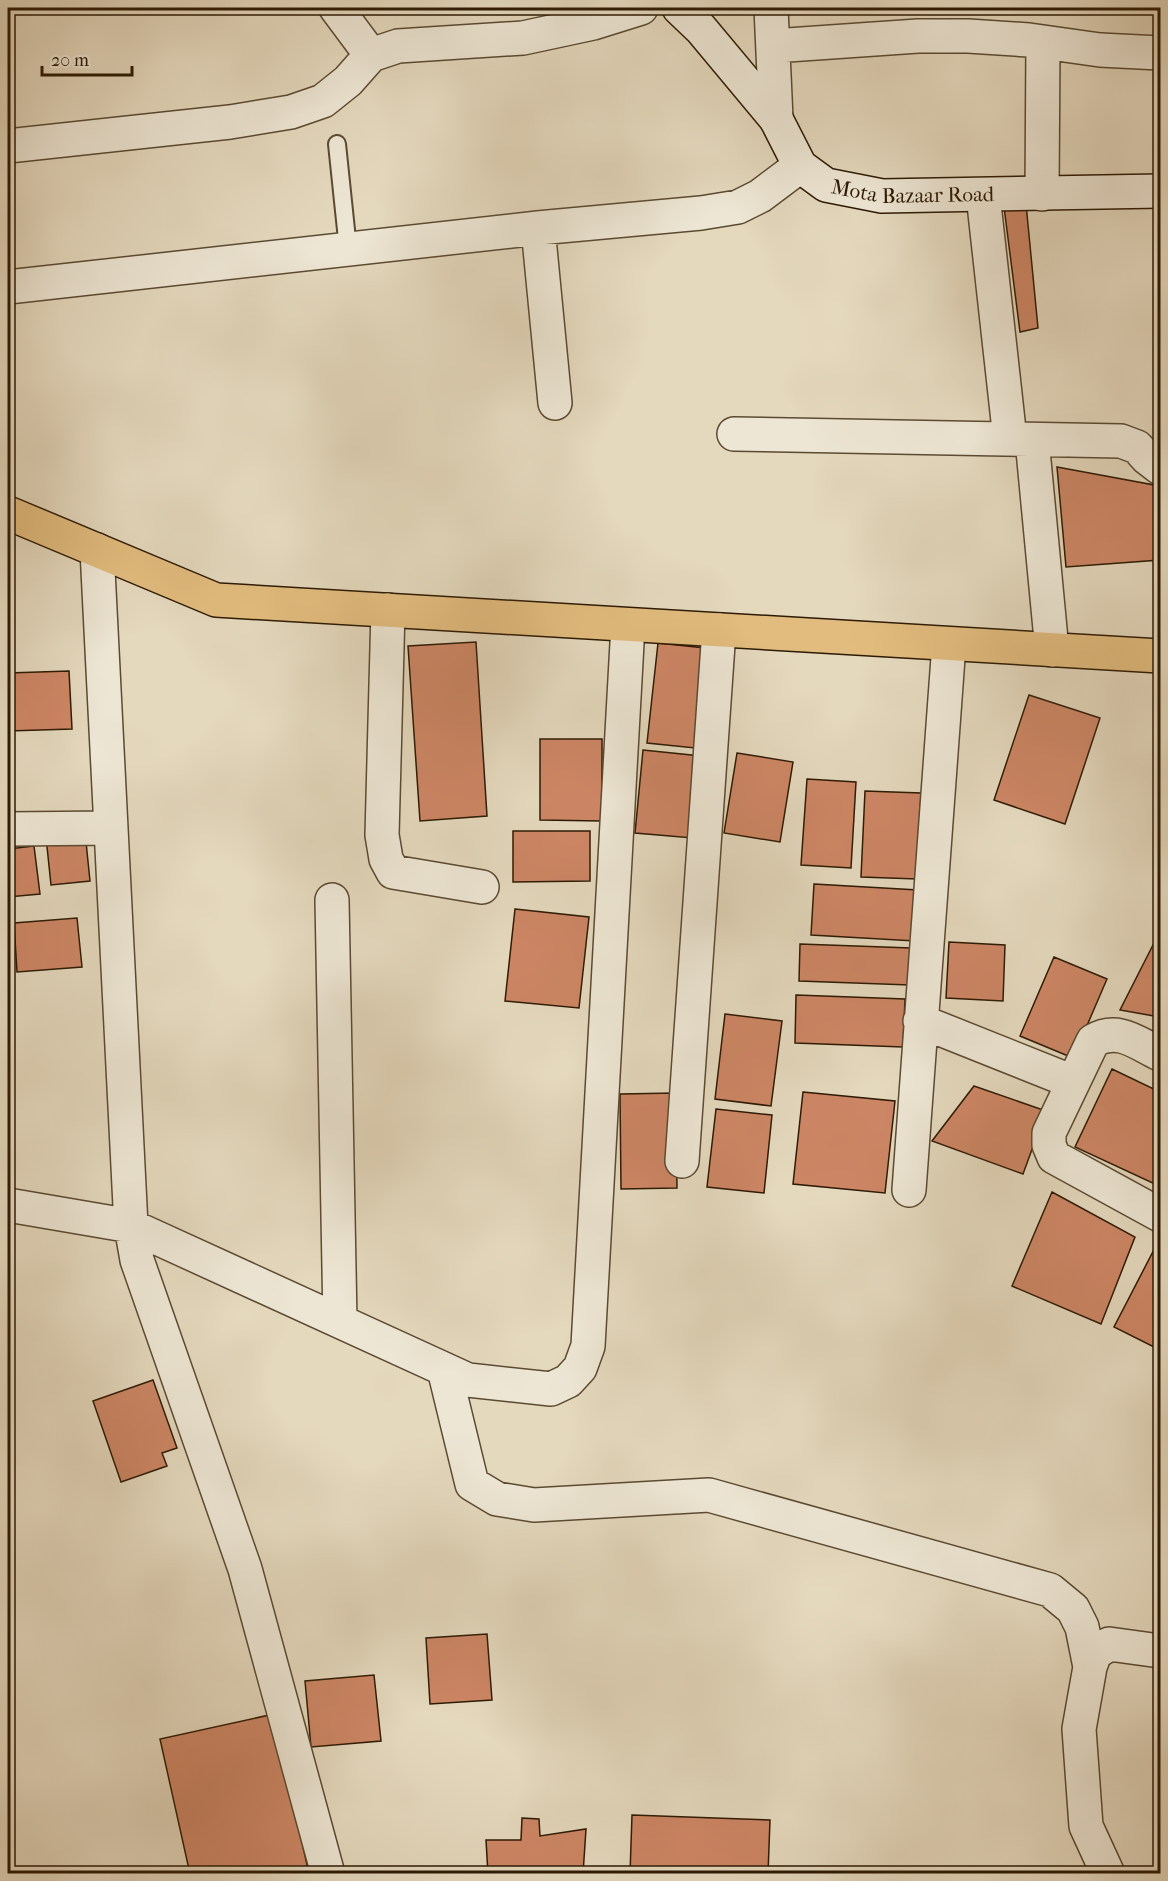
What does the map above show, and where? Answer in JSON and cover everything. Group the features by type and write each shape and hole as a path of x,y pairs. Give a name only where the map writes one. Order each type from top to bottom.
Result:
{"main road":[{"path":"8,513 216,600 1161,656"}],"street":[{"path":"336,8 371,55"},
{"path":"8,146 230,122 291,112 323,101 348,81 371,55 398,45 523,38 593,23 641,8"},
{"name":"Mota Bazaar Road","path":"679,8 701,29 776,119 800,166 826,185 882,196 1161,191"},
{"path":"771,8 776,119"},
{"path":"772,46 918,36 968,36 1043,42 1100,50 1161,53"},
{"path":"1042,194 1043,42"},
{"path":"8,287 538,228 701,213 738,207 760,196 800,166"},
{"path":"983,195 1052,650"},
{"path":"538,228 555,403"},
{"path":"734,434 1121,441 1137,447 1161,468"},
{"path":"97,550 130,1226 137,1260 245,1569 328,1874"},
{"path":"388,610 382,836 386,859 393,872 482,887"},
{"path":"8,1205 130,1226 468,1380 551,1389 568,1381 580,1368 588,1346 628,625"},
{"path":"682,1161 719,630"},
{"path":"909,1190 949,644"},
{"path":"8,829 111,828"},
{"path":"332,900 340,1321"},
{"path":"920,1021 1073,1082"},
{"path":"1161,1054 1118,1034 1104,1034 1093,1041 1049,1133 1049,1145 1054,1157 1161,1215"},
{"path":"444,1369 472,1484 497,1499 534,1505 709,1495 1050,1590 1073,1609 1082,1627 1090,1667"},
{"path":"1108,1874 1086,1826 1079,1729 1090,1667 1095,1653 1109,1644 1161,1651"}],"lane":[{"path":"337,144 348,249"}],"building":[{"path":"1026,204 1038,328 1020,332 1004,207"},
{"path":"1057,467 1154,485 1160,560 1066,567"},
{"path":"476,642 487,816 420,821 408,646"},
{"path":"658,643 705,648 695,748 647,743"},
{"path":"69,671 72,729 8,731 8,673"},
{"path":"1029,695 1100,718 1065,824 994,800"},
{"path":"540,739 602,739 602,821 540,820"},
{"path":"643,750 701,756 693,838 635,833"},
{"path":"737,753 793,762 780,842 724,833"},
{"path":"807,779 856,782 851,868 801,865"},
{"path":"865,791 921,793 917,879 861,877"},
{"path":"513,831 590,831 590,881 513,882"},
{"path":"85,832 90,881 51,885 46,837"},
{"path":"34,846 40,894 8,897 8,849"},
{"path":"814,884 918,890 915,941 811,935"},
{"path":"515,909 589,917 579,1008 505,1001"},
{"path":"77,918 82,967 17,972 14,923"},
{"path":"949,942 1005,945 1003,1001 946,998"},
{"path":"1154,943 1160,946 1160,1017 1120,1010"},
{"path":"800,944 911,948 910,985 799,981"},
{"path":"1054,957 1107,979 1073,1058 1020,1036"},
{"path":"796,995 905,999 903,1047 795,1043"},
{"path":"725,1014 782,1021 771,1106 715,1099"},
{"path":"1112,1069 1160,1092 1160,1178 1157,1185 1075,1147"},
{"path":"974,1086 1046,1111 1023,1174 932,1141"},
{"path":"803,1092 895,1101 885,1193 793,1184"},
{"path":"676,1093 677,1188 621,1189 620,1094"},
{"path":"716,1109 772,1115 764,1193 707,1187"},
{"path":"1052,1192 1135,1237 1101,1324 1012,1286"},
{"path":"1160,1238 1160,1350 1114,1327"},
{"path":"153,1380 177,1448 162,1453 167,1466 121,1482 93,1401"},
{"path":"487,1634 492,1700 430,1704 426,1638"},
{"path":"374,1675 381,1741 311,1747 305,1681"},
{"path":"274,1714 309,1874 190,1874 160,1739"},
{"path":"632,1815 770,1820 768,1874 630,1874"},
{"path":"522,1818 539,1819 540,1836 586,1829 583,1874 488,1874 486,1840 521,1840"}]}
